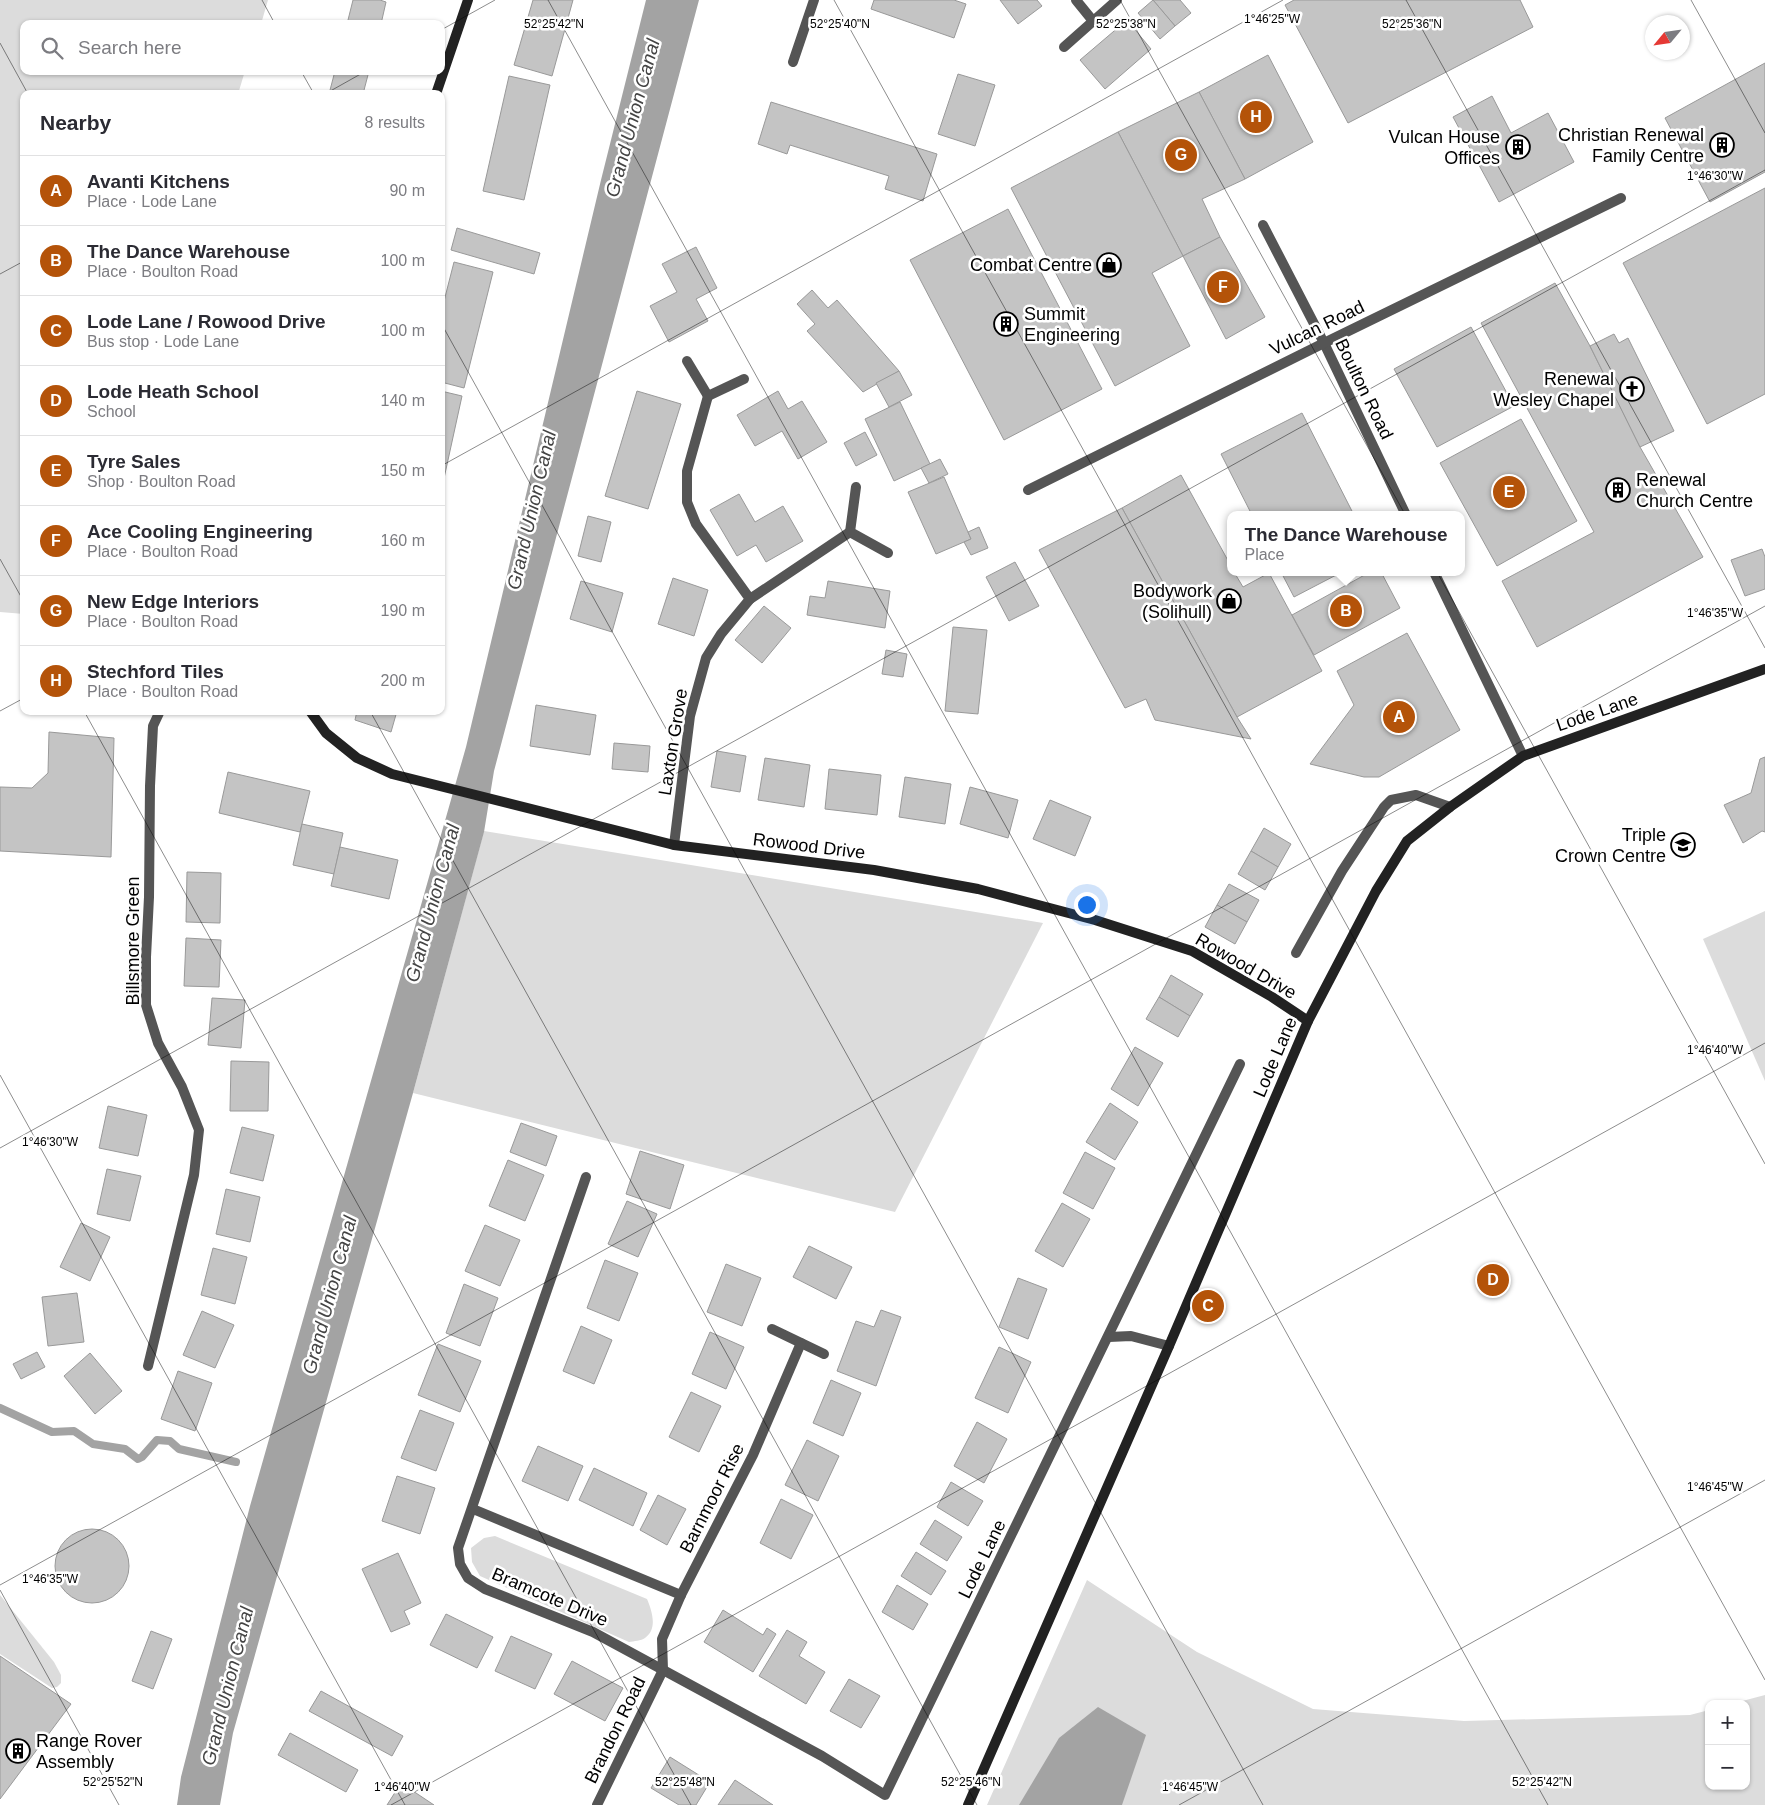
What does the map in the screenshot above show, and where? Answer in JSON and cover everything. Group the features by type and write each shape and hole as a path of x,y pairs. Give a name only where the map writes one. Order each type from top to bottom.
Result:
{"main road":[{"path":"445,68 468,0"},
{"path":"437,90 442,75"},
{"name":"Lode Lane","path":"968,1805 1169,1346 1308,1021 1376,891 1408,841 1450,807 1523,756 1765,669"},
{"name":"Rowood Drive","path":"313,715 326,733 357,758 392,774 418,782 421,781 507,802 674,845 874,870 978,889 1095,920 1192,951 1272,997 1308,1021"}],"street":[{"path":"793,62 814,0"},
{"path":"1076,0 1093,20"},
{"path":"1064,47 1117,0"},
{"name":"Vulcan Road","path":"1028,490 1621,198"},
{"name":"Boulton Road","path":"1262,225 1324,343 1404,511"},
{"path":"687,361 708,396 687,471 687,502 696,524 750,599"},
{"path":"708,396 744,378"},
{"path":"856,487 850,532 888,553"},
{"name":"Laxton Grove","path":"674,845 690,716 706,658 721,634 750,599 850,532"},
{"path":"1436,576 1523,756"},
{"name":"Billsmore Green","path":"148,1366 194,1175 199,1130 182,1087 158,1043 146,1005 150,786 153,726 158,715"},
{"path":"1296,953 1342,871 1384,807 1391,800 1416,795 1450,807"},
{"name":"Lode Lane","path":"885,1795 1240,1064"},
{"name":"Bramcote Drive","path":"586,1177 458,1548 460,1564 468,1578 485,1589 593,1632 822,1756 885,1795"},
{"path":"772,1329 824,1354"},
{"path":"1109,1337 1131,1336 1169,1346"},
{"name":"Barnmoor Rise","path":"663,1670 662,1639 681,1594 753,1455 801,1343"},
{"path":"473,1509 681,1594"},
{"name":"Brandon Road","path":"597,1805 663,1670"}],"shaded area":[{"path":"0,0 268,0 262,20 20,20 20,75 244,75 239,90 20,90 20,614 0,612"},
{"path":"484,831 1043,923 895,1212 413,1093"},
{"path":"1765,911 1765,1081 1703,939"},
{"path":"495,1536 647,1599 653,1620 652,1630 642,1640 629,1642 480,1576 472,1562 471,1548 484,1538"},
{"path":"1087,1580 1197,1652 1313,1709 1464,1721 1690,1715 1705,1711 1705,1790 1750,1790 1750,1700 1746,1700 1765,1695 1765,1805 987,1805"},
{"path":"0,1595 54,1662 61,1675 61,1683 57,1687 52,1688 0,1654"}],"water":[{"name":"Grand Union Canal","path":"646,0 699,0 494,771 484,832 413,1093 233,1733 220,1805 177,1805 181,1777 250,1506 466,747 601,180"},
{"path":"1098,1707 1146,1735 1122,1805 1019,1805 1059,1738"}],"building":[{"path":"353,0 380,0 386,2 382,20 348,20"},
{"path":"533,0 573,0 552,76 514,65"},
{"path":"874,0 954,0 966,4 954,38 871,9"},
{"path":"1000,0 1037,0 1042,6 1018,24"},
{"path":"1153,0 1180,0 1191,13 1175,26"},
{"path":"1153,0 1175,26 1160,39 1138,13"},
{"path":"1294,0 1520,0 1533,27 1348,123 1285,5"},
{"path":"1127,20 1151,49 1105,89 1080,60"},
{"path":"1268,55 1313,142 1245,179 1199,92"},
{"name":"Christian Renewal Family Centre","path":"1765,63 1765,172 1710,202 1665,118"},
{"path":"958,74 995,85 975,146 938,134"},
{"path":"334,75 368,75 364,90 330,90"},
{"path":"509,76 550,85 524,200 483,191"},
{"path":"1199,92 1245,179 1202,199 1220,237 1183,256 1118,132"},
{"name":"Vulcan House Offices","path":"1492,96 1511,133 1548,113 1574,162 1499,202 1453,117"},
{"path":"771,102 937,154 923,201 885,189 889,176 790,145 787,154 758,144"},
{"name":"Combat Centre","path":"1118,132 1183,256 1152,273 1190,346 1115,386 1011,188"},
{"path":"1765,188 1765,394 1707,424 1623,263"},
{"name":"Summit Engineering","path":"1008,209 1102,389 1004,440 910,260"},
{"path":"457,228 540,253 534,274 451,250"},
{"path":"1220,237 1265,317 1226,339 1183,256"},
{"path":"696,247 717,288 696,299 708,321 669,342 650,306 677,292 662,264"},
{"path":"454,262 493,272 464,388 445,383 445,297"},
{"name":"Renewal Church Centre","path":"1555,283 1590,346 1640,447 1703,557 1537,647 1502,581 1594,532 1481,323"},
{"path":"812,290 828,308 837,300 899,371 863,392 807,331 815,324 797,304"},
{"path":"1471,327 1514,406 1437,447 1394,369"},
{"name":"Renewal Wesley Chapel","path":"1614,334 1619,343 1628,338 1674,431 1640,447 1590,346"},
{"path":"899,371 912,395 889,407 876,383"},
{"path":"637,391 681,404 648,509 605,496"},
{"path":"778,391 788,409 802,401 827,442 798,459 782,431 755,446 737,415"},
{"path":"445,392 462,396 445,474"},
{"path":"900,402 930,464 894,481 865,419"},
{"path":"1302,413 1352,511 1250,511 1221,454"},
{"path":"1521,419 1577,521 1497,566 1440,463"},
{"path":"865,432 877,455 856,466 844,443"},
{"path":"940,459 948,474 929,483 921,468"},
{"name":"Bodywork (Solihull)","path":"1181,475 1227,559 1227,576 1236,576 1243,587 1263,576 1271,576 1322,671 1237,717 1122,508"},
{"path":"944,477 971,539 936,554 908,492"},
{"path":"739,494 755,522 783,506 803,541 766,562 756,545 737,556 710,510"},
{"path":"1122,508 1251,739 1155,720 1146,699 1125,708 1039,550"},
{"path":"588,516 611,522 601,562 578,556"},
{"path":"979,527 988,548 971,555 964,542 971,539 968,532"},
{"path":"1762,549 1765,557 1765,589 1745,596 1731,560"},
{"path":"1015,562 1039,606 1009,621 986,577"},
{"path":"1283,576 1334,576 1294,597"},
{"path":"1363,576 1383,576 1400,608 1314,655 1292,615"},
{"path":"673,578 708,590 694,636 658,624"},
{"path":"581,581 623,593 612,632 570,619"},
{"path":"828,581 890,591 885,628 807,615 810,596 825,598"},
{"path":"764,606 791,628 762,663 735,640"},
{"path":"953,627 987,630 978,714 945,711"},
{"path":"1407,633 1460,730 1379,777 1364,777 1310,764 1354,705 1337,671"},
{"path":"886,650 907,654 903,677 882,674"},
{"path":"536,705 596,715 590,755 530,746"},
{"path":"356,715 396,715 391,732 355,720"},
{"path":"49,732 114,738 111,857 0,851 0,787 32,788 48,773"},
{"path":"614,743 650,746 648,772 612,769"},
{"path":"717,751 746,756 740,792 711,787"},
{"path":"1765,757 1765,832 1762,831 1743,843 1724,805 1751,793 1760,759"},
{"path":"765,758 810,765 804,807 758,800"},
{"path":"829,769 881,775 877,815 825,809"},
{"path":"228,772 310,791 300,832 219,813"},
{"path":"905,777 951,784 945,824 899,817"},
{"path":"970,787 1018,800 1008,838 960,824"},
{"path":"1050,800 1091,817 1075,856 1033,839"},
{"path":"302,824 343,833 334,874 293,865"},
{"path":"1264,828 1291,844 1278,867 1251,851"},
{"path":"340,847 398,860 389,899 331,886"},
{"path":"1251,851 1278,867 1265,890 1238,874"},
{"path":"187,872 221,873 220,923 186,922"},
{"path":"1229,884 1259,900 1247,922 1217,905"},
{"path":"1217,905 1247,922 1235,944 1205,927"},
{"path":"186,938 221,940 219,987 184,986"},
{"path":"1171,975 1203,994 1190,1016 1159,997"},
{"path":"1159,997 1190,1016 1178,1037 1146,1019"},
{"path":"212,998 245,1000 241,1048 208,1045"},
{"path":"1135,1047 1163,1063 1138,1106 1111,1089"},
{"path":"231,1061 269,1062 268,1111 230,1111"},
{"path":"1110,1103 1138,1122 1115,1160 1086,1142"},
{"path":"108,1106 147,1115 138,1156 99,1148"},
{"path":"521,1123 557,1136 546,1166 510,1152"},
{"path":"242,1127 274,1135 263,1181 230,1173"},
{"path":"640,1151 684,1165 670,1209 626,1194"},
{"path":"1085,1152 1115,1168 1093,1209 1063,1193"},
{"path":"508,1160 544,1175 525,1221 489,1206"},
{"path":"107,1169 141,1176 130,1221 97,1214"},
{"path":"226,1189 260,1197 250,1242 216,1234"},
{"path":"627,1201 657,1214 638,1257 608,1244"},
{"path":"1062,1203 1090,1219 1063,1267 1035,1251"},
{"path":"81,1223 110,1237 90,1281 60,1267"},
{"path":"485,1225 520,1240 500,1286 465,1271"},
{"path":"809,1246 852,1267 836,1299 793,1277"},
{"path":"213,1248 247,1257 235,1304 201,1295"},
{"path":"605,1260 638,1273 619,1321 587,1308"},
{"path":"726,1264 761,1278 742,1326 707,1312"},
{"path":"1018,1278 1047,1289 1028,1339 999,1327"},
{"path":"464,1284 498,1298 480,1346 446,1333"},
{"path":"77,1293 84,1342 48,1346 42,1297"},
{"path":"881,1310 901,1317 876,1386 837,1371 856,1321 874,1327"},
{"path":"202,1311 234,1325 215,1368 183,1355"},
{"path":"581,1326 612,1340 594,1384 563,1371"},
{"path":"710,1332 744,1347 726,1389 692,1374"},
{"path":"438,1344 481,1361 460,1412 418,1395"},
{"path":"999,1347 1031,1362 1008,1413 975,1398"},
{"path":"37,1352 45,1367 21,1379 13,1364"},
{"path":"90,1353 122,1391 95,1414 64,1376"},
{"path":"178,1371 212,1383 195,1431 161,1419"},
{"path":"831,1380 861,1393 843,1436 813,1423"},
{"path":"691,1392 721,1406 699,1452 669,1437"},
{"path":"420,1410 454,1423 436,1471 401,1458"},
{"path":"977,1422 1007,1439 984,1483 954,1466"},
{"path":"807,1440 839,1456 818,1501 785,1485"},
{"path":"538,1446 583,1466 568,1501 522,1481"},
{"path":"594,1468 647,1493 633,1526 579,1500"},
{"path":"397,1476 435,1488 420,1534 382,1521"},
{"path":"951,1482 983,1501 968,1526 937,1507"},
{"path":"658,1495 686,1509 667,1545 640,1530"},
{"path":"781,1499 813,1515 791,1559 760,1543"},
{"path":"935,1520 962,1537 947,1561 920,1544"},
{"path":"92,1529 113,1535 123,1545 129,1566 123,1587 113,1597 92,1603 71,1597 61,1587 55,1566 61,1545 71,1535"},
{"path":"916,1552 946,1571 931,1595 901,1576"},
{"path":"398,1553 421,1603 404,1611 410,1624 391,1632 362,1569"},
{"path":"897,1585 928,1604 913,1630 882,1612"},
{"path":"723,1610 763,1635 767,1628 776,1634 753,1672 704,1642"},
{"path":"446,1614 493,1637 477,1668 430,1645"},
{"path":"787,1630 807,1642 799,1656 825,1672 806,1704 759,1676"},
{"path":"151,1631 172,1639 153,1689 132,1681"},
{"path":"511,1636 552,1654 535,1689 495,1671"},
{"name":"Range Rover Assembly","path":"0,1656 71,1704 0,1799"},
{"path":"572,1661 623,1688 605,1721 554,1694"},
{"path":"849,1679 880,1696 861,1728 830,1711"},
{"path":"321,1691 403,1736 392,1756 309,1711"},
{"path":"290,1733 358,1770 346,1792 278,1755"},
{"path":"670,1757 710,1782 696,1805 679,1805 651,1788"},
{"path":"735,1780 773,1805 718,1805"},
{"path":"401,1783 434,1805 387,1805"}],"waterway":[{"path":"0,1408 52,1432 74,1431 93,1444 125,1449 138,1459 157,1440 170,1441 179,1449 236,1462"}],"place":[{"name":"Stechford Tiles","path":"1256,117"},
{"name":"Christian Renewal Family Centre","path":"1722,145"},
{"name":"Vulcan House Offices","path":"1518,147"},
{"name":"New Edge Interiors","path":"1181,155"},
{"name":"Combat Centre","path":"1109,265"},
{"name":"Ace Cooling Engineering","path":"1223,287"},
{"name":"Summit Engineering","path":"1006,324"},
{"name":"Renewal Wesley Chapel","path":"1632,389"},
{"name":"Renewal Church Centre","path":"1618,490"},
{"name":"Tyre Sales","path":"1509,492"},
{"name":"Bodywork (Solihull)","path":"1229,601"},
{"name":"The Dance Warehouse","path":"1346,611"},
{"name":"Avanti Kitchens","path":"1399,717"},
{"name":"Triple Crown Centre","path":"1683,845"},
{"name":"Lode Heath School","path":"1493,1280"},
{"name":"Lode Lane / Rowood Drive","path":"1208,1306"},
{"name":"Range Rover Assembly","path":"18,1751"}]}
